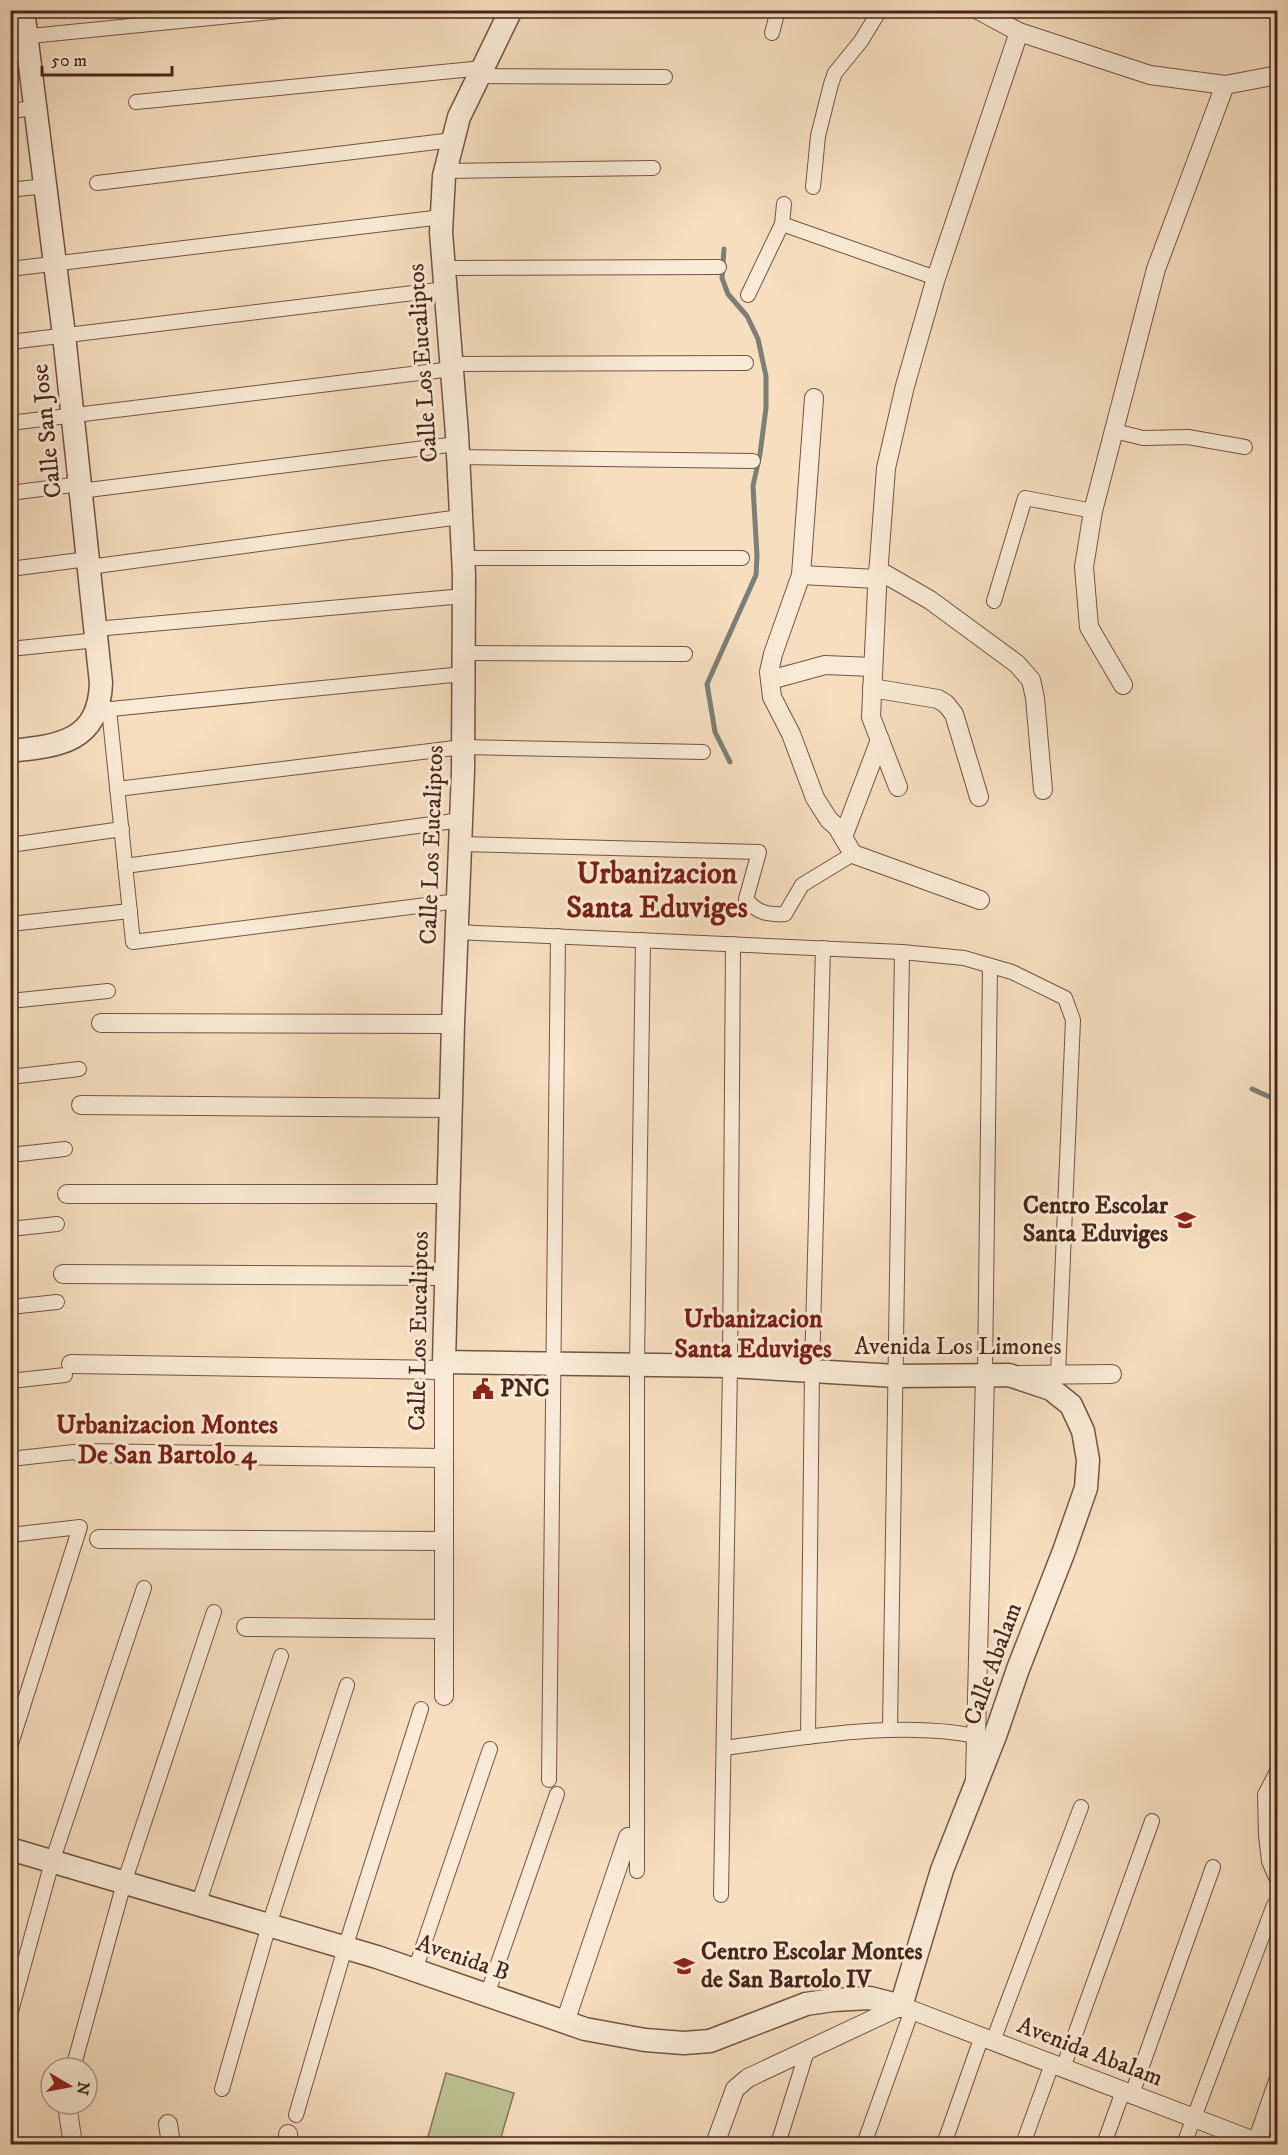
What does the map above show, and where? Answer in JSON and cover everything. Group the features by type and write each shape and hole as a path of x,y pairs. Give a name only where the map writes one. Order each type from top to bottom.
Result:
{"street":[{"name":"Calle San Jose","path":"10,751 51,747 72,740 102,710 64,335 35,108 18,37 23,10"},
{"path":"18,37 291,10"},
{"name":"Calle Los Eucaliptos","path":"444,1696 444,1366 463,747 464,596 442,217 445,171 459,117 511,10"},
{"path":"772,33 778,10"},
{"path":"813,187 818,135 835,73 861,41 880,10"},
{"path":"978,10 1019,32 1150,75 1225,85 1278,75"},
{"path":"898,788 871,717 886,468 905,386 936,278 1019,32"},
{"path":"136,102 481,72 665,77"},
{"path":"1123,685 1089,627 1084,567 1093,511 1156,268 1225,85"},
{"path":"10,111 35,108"},
{"path":"97,183 453,140"},
{"path":"445,171 653,168"},
{"path":"10,190 45,186"},
{"path":"748,295 782,224 784,204"},
{"path":"10,269 442,217"},
{"path":"782,224 936,278"},
{"path":"10,342 445,278 719,267"},
{"path":"10,423 452,366 746,363"},
{"path":"814,398 801,575 769,672 772,697 790,734 814,798 853,854 980,900"},
{"path":"1114,431 1143,438 1188,437 1245,447"},
{"path":"10,493 457,451 753,461"},
{"path":"994,601 1025,498 1093,511"},
{"path":"10,569 88,563 460,517"},
{"path":"463,558 742,558"},
{"path":"801,575 878,574 930,600 1017,664 1031,680 1035,698 1043,790"},
{"path":"10,650 96,634 464,596"},
{"path":"458,901 133,942 117,789 102,710 463,663 685,654"},
{"path":"770,680 825,665 873,667"},
{"path":"872,688 938,699 946,704 954,714 979,797"},
{"path":"843,837 880,740"},
{"path":"117,789 463,747 703,752"},
{"path":"125,866 461,820"},
{"path":"10,844 122,829"},
{"path":"460,844 759,852 746,899 753,908 769,915 785,914 802,885 853,854"},
{"path":"10,924 130,911"},
{"path":"456,932 902,952 964,958 1012,972 1065,998 1072,1020 1058,1375"},
{"path":"549,1780 558,936"},
{"path":"637,1871 638,1365 643,940"},
{"path":"721,1895 734,944"},
{"path":"808,1737 812,1371 823,948"},
{"path":"890,1730 902,952"},
{"path":"975,1786 985,1376 990,966"},
{"path":"10,1001 108,991"},
{"path":"101,1023 453,1024"},
{"path":"10,1077 79,1069"},
{"path":"81,1105 451,1108"},
{"path":"10,1155 64,1149"},
{"path":"67,1194 448,1194"},
{"path":"10,1229 57,1224"},
{"path":"63,1274 446,1276"},
{"path":"10,1307 57,1302"},
{"name":"Avenida Los Limones","path":"444,1366 554,1363 730,1366 896,1376 1112,1374"},
{"path":"10,1381 68,1369 444,1366"},
{"name":"Calle Abalam","path":"906,2008 942,1870 995,1736 1086,1488 1088,1460 1083,1431 1071,1405 1051,1389 1009,1375"},
{"path":"10,1458 77,1452 444,1458"},
{"path":"10,1535 80,1527 10,1747"},
{"path":"99,1539 444,1541"},
{"path":"10,2015 52,1862 144,1588"},
{"path":"76,2056 124,1883 214,1612"},
{"path":"246,1627 444,1629"},
{"path":"198,1905 281,1656"},
{"path":"222,2089 269,1925 347,1684"},
{"path":"296,2115 345,1948 422,1709"},
{"path":"724,1748 808,1737 890,1730 947,1730 976,1736"},
{"path":"415,1970 490,1749"},
{"path":"1278,1774 1267,1795 1271,1861 1278,1877"},
{"path":"487,1995 557,1794"},
{"path":"944,2145 1081,1807"},
{"path":"1023,2145 1057,2066 1152,1821"},
{"path":"565,2022 628,1837"},
{"name":"Avenida B","path":"10,1849 345,1948 585,2029 645,2040 684,2043 710,2041 806,2004 870,1998 906,2008"},
{"path":"1104,2145 1127,2092 1213,1868"},
{"path":"1184,2145 1275,1905"},
{"path":"715,2145 735,2089 748,2078 808,2048 906,2008"},
{"path":"864,2145 906,2008"},
{"name":"Avenida Abalam","path":"906,2008 1258,2144"},
{"path":"778,2145 808,2048"},
{"path":"1258,2144 1278,2081"},
{"path":"69,2116 73,2145"},
{"path":"168,2124 171,2145"}],"green space":[{"path":"446,2073 514,2093 499,2144 426,2144"}],"waterway":[{"path":"724,249 722,278 728,294 747,316 758,339 766,376 766,408 753,486 756,575 707,684 715,732 730,762"},
{"path":"1252,1089 1272,1098 1278,1098"}],"place":[{"name":"Centro Escolar Santa Eduviges","path":"1185,1220"},
{"name":"PNC","path":"483,1389"},
{"name":"Centro Escolar Montes de San Bartolo IV","path":"684,1966"}],"district":[{"name":"Urbanizacion Santa Eduviges","path":"657,891"},
{"name":"Urbanizacion Santa Eduviges","path":"753,1334"},
{"name":"Urbanizacion Montes De San Bartolo 4","path":"167,1440"}]}
